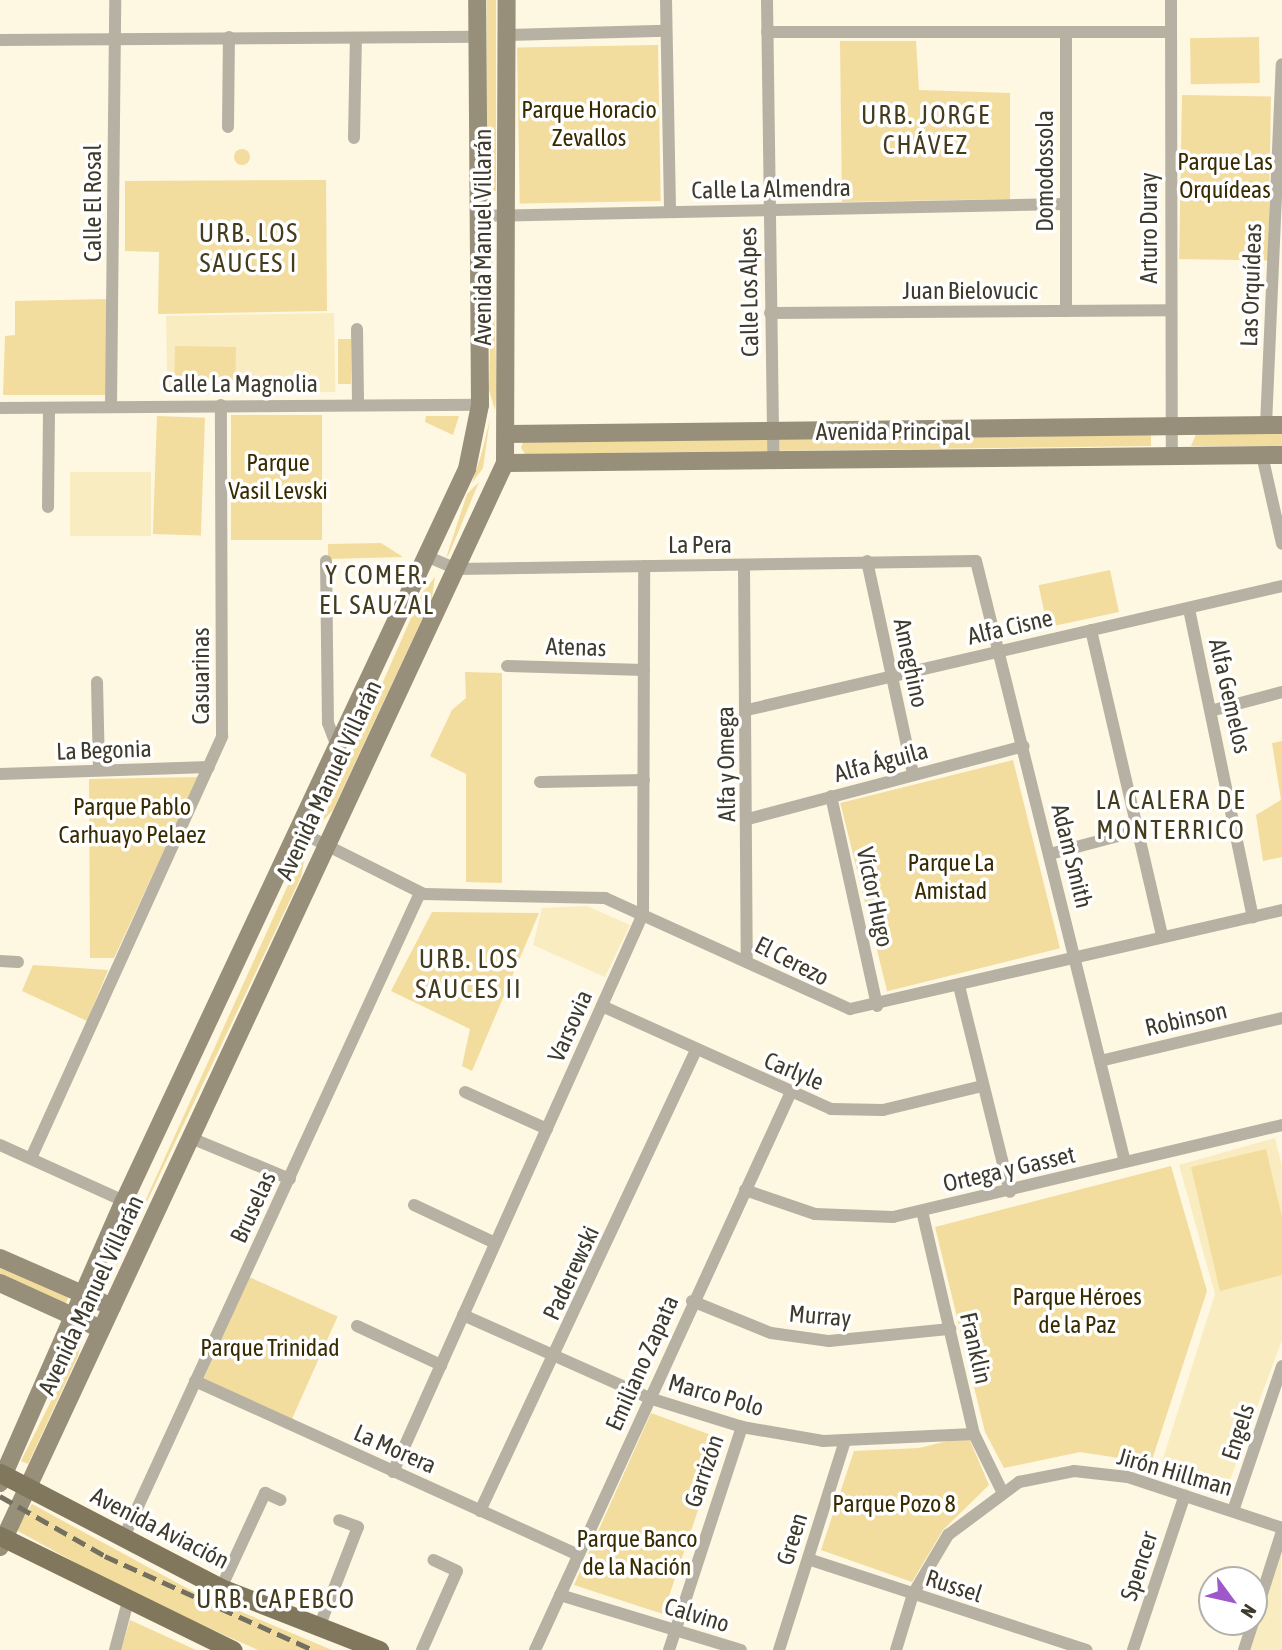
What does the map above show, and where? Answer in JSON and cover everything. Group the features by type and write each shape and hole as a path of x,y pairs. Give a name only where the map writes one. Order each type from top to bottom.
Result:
{"main road":[{"name":"Avenida Manuel Villarán","path":"1,1477 124,1201 467,469 480,404 477,0"},
{"name":"Avenida Manuel Villarán","path":"1,1540 28,1488 191,1138 324,844 457,569 516,434 508,215 507,0"},
{"name":"Avenida Principal","path":"516,434 771,428 1274,425"},
{"path":"516,434 520,452 528,462"},
{"name":"Avenida Principal","path":"505,463 773,457 1282,455"},
{"path":"0,1258 112,1307"},
{"path":"0,1283 101,1329"},
{"name":"Avenida Aviación","path":"1,1477 28,1488 221,1588 318,1630 379,1650"},
{"path":"1,1540 233,1650"}],"street":[{"name":"Calle El Rosal","path":"111,407 115,0"},
{"path":"666,0 670,212"},
{"name":"Calle Los Alpes","path":"767,0 773,457"},
{"name":"Arturo Duray","path":"1171,0 1172,455"},
{"path":"507,35 665,31"},
{"name":"Domodossola","path":"1066,32 1066,311"},
{"path":"767,33 1170,33"},
{"path":"228,127 229,37"},
{"path":"0,40 478,37"},
{"path":"354,138 356,38"},
{"name":"Las Orquídeas","path":"1274,425 1282,64"},
{"name":"Calle La Almendra","path":"478,216 1065,204"},
{"name":"Juan Bielovucic","path":"770,313 1170,310"},
{"path":"356,329 358,405"},
{"name":"Calle La Magnolia","path":"0,408 480,404"},
{"name":"Casuarinas","path":"31,1158 222,736 221,405"},
{"path":"48,506 49,408"},
{"path":"1262,455 1282,544"},
{"name":"La Pera","path":"426,556 457,569 976,561"},
{"path":"326,561 328,723 337,747"},
{"name":"Ameghino","path":"867,561 913,774"},
{"name":"Adam Smith","path":"976,561 1001,650 1125,1162"},
{"name":"Varsovia","path":"393,1472 643,914 644,566"},
{"name":"Alfa y Omega","path":"744,566 747,962"},
{"name":"Alfa Cisne","path":"747,710 1282,586"},
{"name":"Alfa Gemelos","path":"1189,609 1214,710 1253,917"},
{"path":"1091,630 1140,830 1162,936"},
{"name":"Atenas","path":"507,666 644,670"},
{"path":"97,682 99,771"},
{"path":"1214,710 1282,692"},
{"name":"Alfa Águila","path":"748,819 1024,746"},
{"name":"La Begonia","path":"0,774 209,767"},
{"path":"540,782 643,780"},
{"name":"Víctor Hugo","path":"831,796 877,1006"},
{"path":"1050,854 1140,830"},
{"name":"El Cerezo","path":"298,831 421,893 605,898 747,962 828,1003 877,1006 1162,936 1282,910"},
{"name":"Bruselas","path":"123,1539 421,893"},
{"path":"0,961 18,962"},
{"path":"959,986 1010,1192"},
{"name":"Carlyle","path":"602,1006 790,1094 857,1112 982,1086"},
{"name":"Robinson","path":"1100,1061 1282,1018"},
{"name":"Paderewski","path":"480,1511 555,1356 696,1050"},
{"path":"465,1092 547,1129"},
{"name":"Emiliano Zapata","path":"535,1650 692,1301 790,1094"},
{"name":"Ortega y Gasset","path":"746,1190 790,1208 842,1218 922,1211 1282,1125"},
{"path":"191,1138 289,1179"},
{"path":"0,1144 124,1201"},
{"path":"414,1205 495,1243"},
{"name":"Franklin","path":"922,1211 974,1434 1001,1489"},
{"name":"Murray","path":"692,1301 771,1333 830,1341 950,1329"},
{"name":"Marco Polo","path":"463,1315 649,1398 742,1427 845,1441 974,1434"},
{"path":"357,1326 441,1365"},
{"name":"Engels","path":"1233,1511 1282,1366"},
{"name":"La Morera","path":"195,1381 578,1555"},
{"path":"1269,1404 1282,1409"},
{"name":"Garrizón","path":"669,1650 742,1427"},
{"name":"Green","path":"779,1650 845,1441"},
{"name":"Jirón Hillman","path":"896,1650 913,1594 948,1535 1001,1489 1074,1471 1128,1477 1282,1529"},
{"path":"221,1588 265,1493 281,1500"},
{"name":"Spencer","path":"1133,1650 1185,1495"},
{"path":"318,1630 358,1527 339,1520"},
{"path":"1268,1575 1282,1529"},
{"name":"Russel","path":"808,1559 1087,1650"},
{"path":"422,1650 457,1571 433,1560"},
{"name":"Calvino","path":"560,1595 741,1650"},
{"path":"115,1650 128,1601"}],"shaded area":[{"path":"334,313 335,392 167,395 166,316"},
{"path":"70,472 151,472 151,536 70,536"},
{"path":"587,906 630,925 605,977 533,945 542,908"},
{"path":"1275,1138 1282,1166 1282,1340 1227,1488 1160,1468 1215,1294 1179,1165"},
{"path":"1281,1549 1282,1650 1250,1650 1254,1636 1268,1636 1268,1591"}],"green space":[{"path":"487,0 496,0 496,191 487,191"},
{"path":"1259,37 1260,83 1191,84 1190,38"},
{"path":"840,41 916,41 919,90 1010,93 1010,199 842,202"},
{"name":"Parque Horacio Zevallos","path":"658,45 661,201 520,203 517,47"},
{"name":"Parque Las Orquídeas","path":"1182,95 1271,97 1268,261 1179,259"},
{"path":"242,149 248,151 248,163 242,165 236,163 234,157 236,151"},
{"path":"326,180 327,311 158,314 159,252 125,251 125,181"},
{"path":"492,247 497,389 495,410 489,390"},
{"path":"109,299 106,395 3,395 5,336 15,335 15,301"},
{"path":"338,339 351,339 351,384 338,384"},
{"path":"175,346 236,347 235,388 174,387"},
{"name":"Parque Vasil Levski","path":"231,415 322,415 322,540 231,540"},
{"path":"157,416 205,418 201,536 153,534"},
{"path":"426,416 459,416 453,435 425,422"},
{"path":"490,419 483,468 472,483 482,452"},
{"path":"1282,431 1282,446 1191,446 1196,434"},
{"path":"1151,433 1151,446 525,454 521,448 524,440"},
{"path":"479,482 449,554 446,558 467,494"},
{"path":"381,543 403,557 328,559 328,544"},
{"path":"1110,570 1119,612 1048,627 1039,585"},
{"path":"435,577 432,598 333,810 321,823 422,593"},
{"path":"465,672 502,673 502,883 466,882 466,774 430,756 452,710 466,698"},
{"path":"1282,741 1282,857 1263,861 1256,815 1281,800 1272,743"},
{"name":"Parque La Amistad","path":"1013,760 1060,948 887,991 840,803"},
{"name":"Parque Pablo Carhuayo Pelaez","path":"198,777 114,958 90,958 89,779"},
{"path":"305,857 301,877 105,1290 293,874"},
{"path":"432,912 539,913 472,1071 462,1066 470,1029 391,991"},
{"path":"33,965 108,970 87,1021 22,991"},
{"path":"1266,1149 1282,1217 1282,1275 1220,1291 1191,1167"},
{"name":"Parque Héroes de la Paz","path":"1171,1166 1207,1291 1151,1463 1080,1452 1004,1468 985,1432 935,1227"},
{"path":"0,1264 69,1295 65,1306 0,1275"},
{"name":"Parque Trinidad","path":"249,1277 338,1316 292,1419 203,1379"},
{"path":"82,1339 78,1356 28,1464 21,1461"},
{"name":"Parque Banco de la Nación","path":"651,1413 722,1439 663,1614 574,1585"},
{"name":"Parque Pozo 8","path":"968,1436 989,1485 943,1530 912,1582 821,1550 854,1451 919,1448"},
{"path":"32,1504 192,1591 332,1650 258,1650 138,1597 16,1530"},
{"path":"130,1620 196,1650 121,1650"}],"railway":[{"path":"0,1496 105,1556 313,1650"}],"district":[{"name":"URB. JORGE CHÁVEZ","path":"926,131"},
{"name":"URB. LOS SAUCES I","path":"249,249"},
{"name":"Y COMER. EL SAUZAL","path":"377,591"},
{"name":"LA CALERA DE MONTERRICO","path":"1171,816"},
{"name":"URB. LOS SAUCES II","path":"469,975"},
{"name":"URB. CAPEBCO","path":"276,1600"}]}
